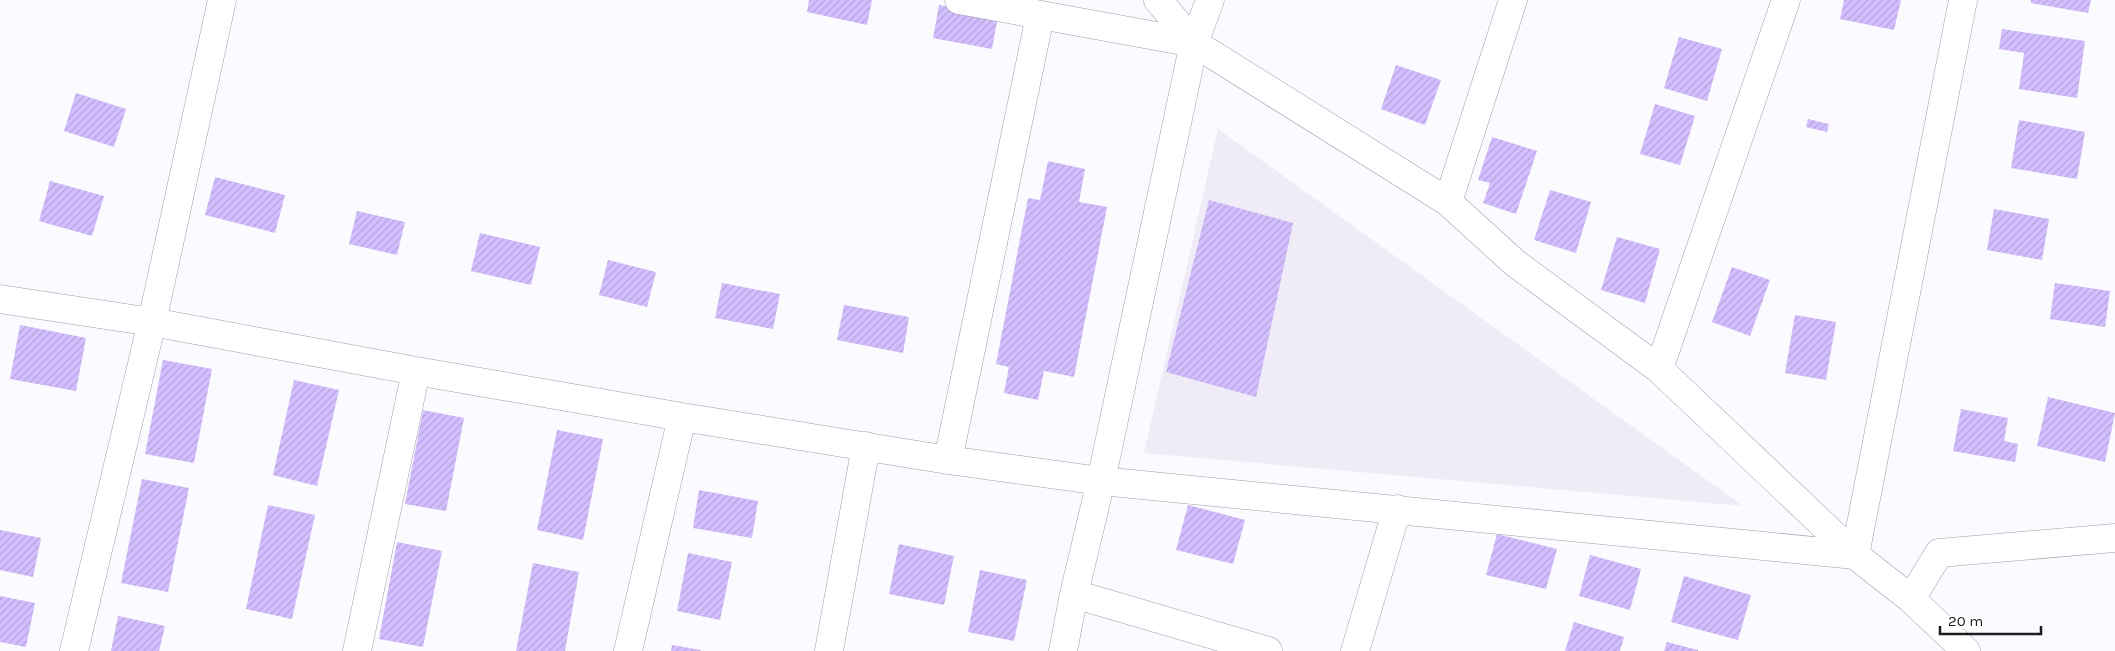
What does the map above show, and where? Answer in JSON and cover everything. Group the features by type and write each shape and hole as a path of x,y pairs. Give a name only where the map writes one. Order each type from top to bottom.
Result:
{"street":[{"path":"74,651 152,322 222,0"},
{"path":"959,0 1194,43"},
{"path":"1158,0 1194,43 1448,202 1515,263 1659,369 1855,554 1911,599 1966,651"},
{"path":"1064,651 1074,594 1101,481 1194,43 1210,0"},
{"path":"1448,202 1513,0"},
{"path":"1659,369 1786,0"},
{"path":"1855,554 1963,0"},
{"path":"948,460 1040,16"},
{"path":"0,299 152,322 416,371 948,460 1101,481 1855,554"},
{"path":"357,651 416,371"},
{"path":"628,651 682,417"},
{"path":"829,651 866,446"},
{"path":"1355,651 1397,509"},
{"path":"1911,599 1939,553 2115,538"},
{"path":"1074,594 1268,651"}],"shaded area":[{"path":"1218,129 1743,506 1144,453"}],"building":[{"path":"809,0 872,0 867,25 807,12"},
{"path":"1844,0 1901,0 1894,30 1840,19"},
{"path":"2031,0 2091,0 2088,13 2031,3"},
{"path":"939,5 998,16 992,49 933,38"},
{"path":"2002,29 2085,41 2077,98 2019,89 2024,53 1999,49"},
{"path":"1679,37 1722,49 1707,101 1664,88"},
{"path":"1396,65 1441,80 1425,125 1381,109"},
{"path":"76,93 126,109 114,147 64,131"},
{"path":"1655,104 1695,116 1680,165 1640,154"},
{"path":"1808,119 1829,124 1827,132 1806,127"},
{"path":"2019,120 2085,132 2077,179 2011,168"},
{"path":"1492,137 1537,151 1516,214 1483,203 1490,183 1478,180"},
{"path":"1048,161 1085,169 1079,202 1107,207 1074,377 1044,371 1038,400 1004,393 1009,367 996,364 1028,198 1040,200"},
{"path":"215,177 285,195 275,233 205,215"},
{"path":"50,181 104,196 92,236 39,221"},
{"path":"1550,190 1591,202 1576,253 1534,240"},
{"path":"1209,200 1293,223 1256,397 1166,372"},
{"path":"1994,209 2049,219 2042,260 1987,250"},
{"path":"357,211 405,222 397,255 349,244"},
{"path":"480,233 540,247 531,285 471,271"},
{"path":"1617,237 1660,249 1645,303 1601,290"},
{"path":"608,260 656,272 647,307 599,295"},
{"path":"1732,267 1770,280 1750,336 1712,322"},
{"path":"722,283 780,294 773,329 715,318"},
{"path":"2055,283 2110,291 2105,327 2050,319"},
{"path":"844,305 909,317 903,353 837,340"},
{"path":"1795,315 1836,322 1826,380 1785,373"},
{"path":"20,325 86,338 76,391 10,379"},
{"path":"163,360 212,369 194,463 145,454"},
{"path":"294,380 339,390 317,486 273,475"},
{"path":"2048,397 2115,413 2105,462 2037,446"},
{"path":"1961,409 2008,418 2004,441 2018,444 2015,462 1953,451"},
{"path":"423,410 464,418 446,511 405,504"},
{"path":"557,430 603,439 583,540 537,530"},
{"path":"142,479 189,488 168,592 121,583"},
{"path":"699,490 758,501 752,538 693,528"},
{"path":"268,505 315,515 292,619 246,609"},
{"path":"1188,505 1245,520 1233,564 1176,550"},
{"path":"0,530 41,538 33,577 0,570"},
{"path":"1497,534 1557,549 1546,589 1486,575"},
{"path":"397,542 442,551 423,647 379,639"},
{"path":"899,544 954,556 944,605 889,594"},
{"path":"688,553 732,562 720,620 677,611"},
{"path":"1590,555 1641,569 1630,610 1579,596"},
{"path":"533,563 579,572 565,651 516,651"},
{"path":"980,570 1027,580 1014,641 968,632"},
{"path":"1684,576 1751,595 1738,640 1671,622"},
{"path":"0,596 35,603 26,647 0,642"},
{"path":"118,616 165,626 159,651 111,651"},
{"path":"1574,622 1624,637 1620,651 1565,651"},
{"path":"1667,642 1698,650 1698,651 1664,651"},
{"path":"672,645 701,650 671,651"}]}
